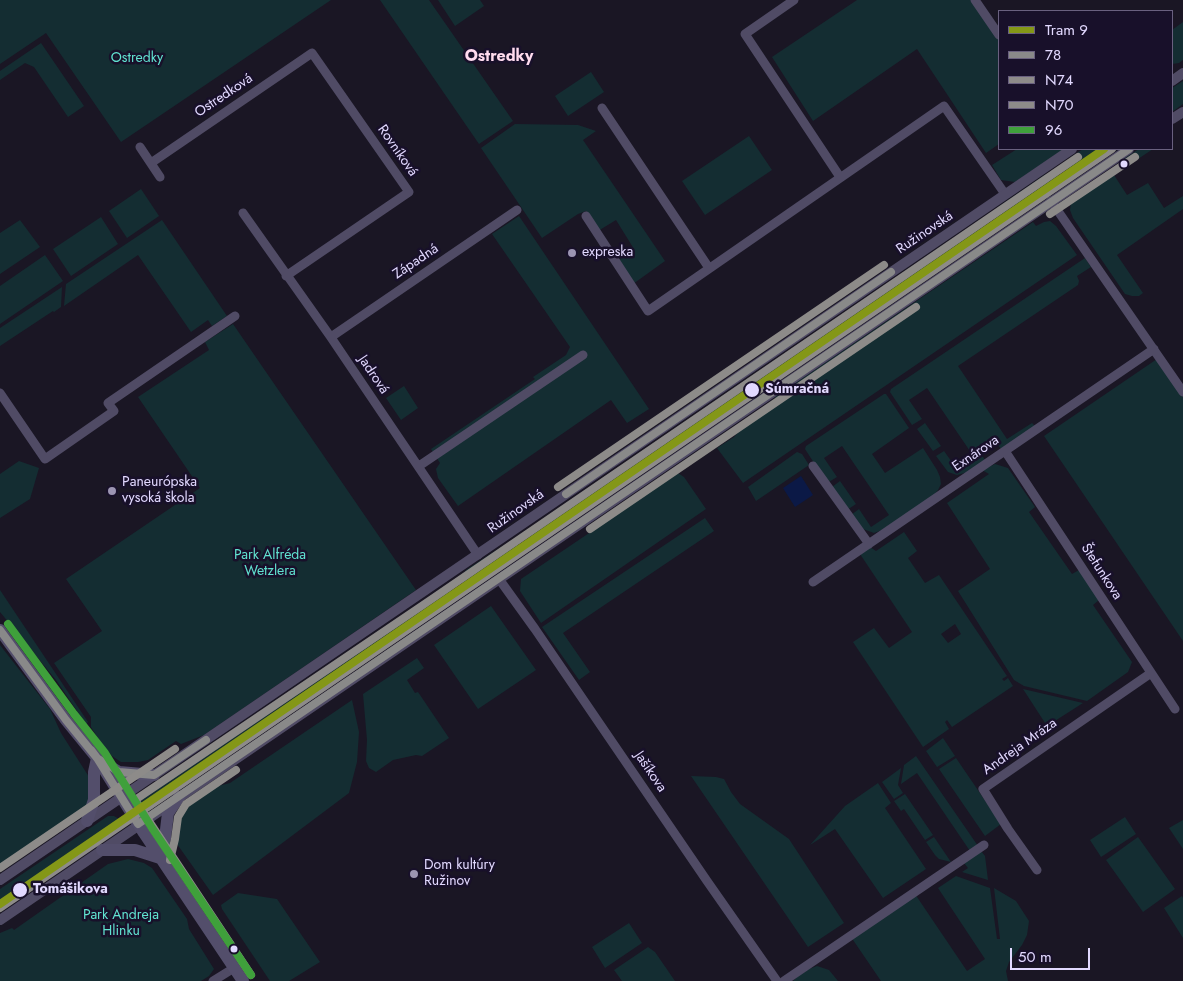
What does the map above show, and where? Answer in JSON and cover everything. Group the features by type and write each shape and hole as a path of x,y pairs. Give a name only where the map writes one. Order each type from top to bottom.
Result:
{"main road":[{"path":"0,630 66,720 97,758 160,858 243,981"},
{"path":"97,758 119,772 154,775"},
{"path":"87,821 94,800 94,772 97,758"},
{"path":"160,858 168,813 179,797"},
{"path":"102,850 135,850 160,858"}],"street":[{"path":"794,0 745,34 840,177"},
{"path":"975,0 998,34"},
{"name":"Ostredková","path":"151,163 312,53"},
{"name":"Rovníková","path":"286,276 409,192 312,53"},
{"path":"586,216 648,311 944,106 1005,194"},
{"path":"602,108 710,268"},
{"path":"140,147 160,177"},
{"name":"Ružinovská","path":"0,880 1071,150"},
{"path":"0,920 1127,150"},
{"path":"1051,201 1183,392"},
{"name":"Západná","path":"331,338 517,210"},
{"name":"Jadrová","path":"243,213 419,466 478,555"},
{"path":"0,393 45,459 114,412 108,402 235,316"},
{"name":"Exnárova","path":"813,582 1154,349"},
{"path":"419,466 583,355"},
{"name":"Štefunkova","path":"1005,451 1175,708"},
{"path":"813,466 869,544"},
{"name":"Jašíkova","path":"499,578 777,981"},
{"name":"Andreja Mráza","path":"1037,870 1008,829 984,789 1151,673"},
{"path":"784,981 984,845"},
{"path":"213,981 234,968"}],"green space":[{"name":"Ostredky","path":"0,0 331,0 121,142 46,33 0,64"},
{"path":"380,0 429,0 513,121 479,144"},
{"path":"438,0 480,0 484,6 455,26"},
{"path":"857,0 972,0 998,39 998,145 986,153 917,49 813,121 772,57"},
{"path":"1183,22 1183,60 1173,64 1173,29"},
{"path":"41,43 84,106 68,117 34,67 25,63 0,80 0,71"},
{"path":"591,72 604,92 568,116 555,96"},
{"path":"1183,81 1183,104 1173,111 1173,87"},
{"path":"515,124 578,125 596,131 583,140 665,261 633,284 617,261 634,249 616,220 598,231 586,211 578,214 542,238 481,148"},
{"path":"749,136 772,170 705,215 682,181"},
{"path":"1015,150 1063,150 1015,182 1001,180 992,165"},
{"path":"1082,150 1117,150 1081,174 1072,174 1068,170 1067,165 1071,157"},
{"path":"1137,150 1152,150 1114,175 1127,195 1148,183 1164,208 1183,196 1183,209 1117,255 1143,293 1139,296 1125,294 1073,218 1070,210 1071,202 1075,197 1124,164 1122,160"},
{"path":"1046,174 1059,177 1060,182 1056,191 1008,224 999,223 996,220 995,216 998,207"},
{"path":"141,189 159,216 127,238 109,211"},
{"path":"519,216 649,409 627,423 611,400 458,506 438,478 436,469 440,463 431,449 535,379 533,377 566,355 570,347 492,234"},
{"path":"101,217 118,244 71,276 53,249"},
{"path":"20,220 40,247 0,274 0,233"},
{"path":"162,220 227,316 212,326 208,320 191,332 138,255 64,306 66,284"},
{"path":"1050,221 1056,226 1077,255 743,483 717,448 734,437 752,417 775,403 775,397 1033,222 1036,226"},
{"path":"974,224 987,226 988,232 984,240 543,541 533,541 530,539 530,529 533,526"},
{"path":"45,255 63,281 0,324 0,286"},
{"path":"1085,258 1091,267 1077,276 1078,285 958,366 1007,439 1032,423 1035,426 1001,449 997,444 981,454 985,460 968,472 957,475 948,472 936,456 944,451 957,469 974,457 927,388 909,400 922,419 912,425 890,392 891,389"},
{"path":"62,287 61,307 0,346 0,328"},
{"name":"Park Alfréda Wetzlera","path":"233,324 416,590 204,735 181,744 176,741 148,760 121,762 103,746 91,727 91,717 54,663 102,631 66,579 200,488 138,397 209,350 205,342"},
{"path":"1157,359 1183,397 1183,641 1044,436"},
{"path":"404,386 418,408 401,420 386,398"},
{"path":"886,394 909,428 872,454 885,473 923,448 937,470 941,484 933,496 882,530 874,533 863,529 851,515 859,509 871,527 889,515 842,446 824,458 837,477 827,483 805,449 806,446"},
{"path":"925,423 941,446 933,451 917,429"},
{"path":"797,452 802,454 809,465 756,501 748,487"},
{"path":"19,461 39,468 30,499 0,518 0,474"},
{"path":"995,464 1008,468 1035,507 1029,512 1072,574 1079,570 1099,600 1093,605 1132,662 1128,672 1087,701 1024,686 1014,680 958,591 990,569 947,503 989,474 982,470"},
{"path":"678,473 684,477 706,509 541,623 520,591 521,579"},
{"path":"840,481 856,504 847,510 832,487"},
{"path":"705,518 714,531 563,633 590,672 579,680 542,627"},
{"path":"904,532 917,551 908,558 925,583 939,575 1007,676 1002,679 1004,681 1008,678 1013,686 952,727 947,720 945,722 949,729 923,747 853,642 874,628 889,648 912,632 860,554 870,547 876,551","holes":["955,624 961,634 948,643 941,634"]},
{"path":"513,541 520,546 519,558 476,587 467,588 463,584 463,575 466,570"},
{"path":"442,588 448,588 453,591 454,599 448,606 150,810 143,811 138,806 136,800 139,794"},
{"path":"0,590 88,722 86,724 56,680 0,612"},
{"path":"491,606 536,670 478,709 434,645"},
{"path":"0,645 50,709 61,733 91,780 91,799 82,817 0,870"},
{"path":"417,658 424,668 407,680 415,693 418,692 449,738 422,756 416,755 393,760 376,772 369,768 366,761 367,740 363,694"},
{"path":"1023,689 1083,703 1047,726"},
{"path":"352,700 359,732 357,762 349,793 213,895 177,844 174,829 180,811 210,788 230,783"},
{"path":"943,738 955,756 937,767 926,751"},
{"path":"916,756 978,846 970,851 917,773 901,784 904,765"},
{"path":"956,758 1001,824 985,836 939,769"},
{"path":"901,768 898,785 903,793 894,799 882,782"},
{"path":"691,776 724,779 740,804 789,839 844,923 808,947"},
{"path":"878,783 891,803 885,808 926,869 883,898 835,829 810,845 845,806"},
{"path":"905,794 933,835 925,840 904,809 901,811 894,801"},
{"path":"108,816 114,816 119,819 121,825 118,831 0,912 0,889"},
{"path":"1125,817 1136,834 1101,857 1090,840"},
{"path":"1183,820 1183,849 1169,828"},
{"path":"934,837 951,862 939,859 926,842"},
{"path":"1138,837 1175,889 1143,912 1106,860"},
{"path":"981,851 985,856 988,880 962,872 968,868 964,863"},
{"name":"Park Andreja Hlinku","path":"128,859 144,863 152,868 187,919 189,929 214,969 209,976 201,981 0,981 0,933 12,928 14,930 108,864"},
{"path":"956,876 990,888 997,939 1000,939 994,888 1016,901 1029,921 1027,935 1009,962 1006,971 1008,981 881,981 851,937 915,894 967,971 985,959 938,888"},
{"path":"238,893 277,899 320,962 289,981 270,981 222,909 221,905"},
{"path":"1182,896 1183,898 1183,938 1164,908"},
{"path":"629,923 642,943 605,968 592,947"},
{"path":"648,947 655,952 675,981 622,981 614,970"},
{"path":"817,966 829,970 838,981 793,981 809,969"}],"water":[{"path":"801,476 813,495 795,507 783,488"}],"tram line":[{"name":"9","path":"0,904 1103,150"}],"transit line":[{"name":"N70","path":"0,908 1111,150"},
{"name":"78","path":"0,630 66,720 97,758 138,824 1128,150"},
{"name":"N74","path":"251,975 135,800 1078,157"},
{"name":"N74","path":"1050,214 1135,157"},
{"name":"N70","path":"558,487 884,265"},
{"name":"78","path":"566,494 891,272"},
{"name":"N74","path":"590,529 916,307"},
{"name":"96","path":"8,624 105,753 152,828 251,975"},
{"name":"78","path":"91,750 97,758 119,772 154,775 206,740"},
{"name":"N70","path":"0,868 175,749"},
{"name":"N74","path":"170,860 178,817 186,804 236,770"}],"place":[{"name":"expreska","path":"572,253"},
{"name":"Súmračná","path":"752,390"},
{"name":"Рaneurópska vysoká škola","path":"112,491"},
{"name":"Dom kultúry Ružinov","path":"414,874"},
{"name":"Tomášikova","path":"20,890"}],"district":[{"name":"Ostredky","path":"499,57"}]}
